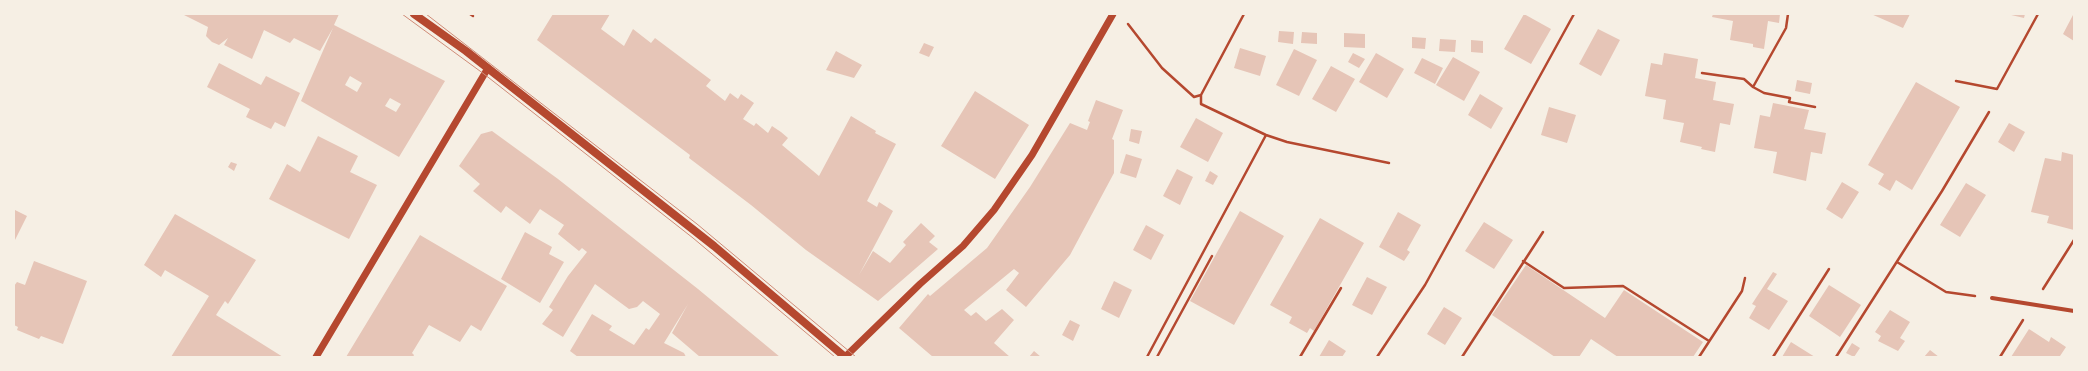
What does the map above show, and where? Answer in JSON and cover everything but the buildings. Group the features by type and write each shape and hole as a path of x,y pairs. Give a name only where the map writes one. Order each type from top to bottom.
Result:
{"main road":[{"path":"414,14 488,68 714,246 845,357"}],"street":[{"path":"845,357 920,284 963,246 994,210 1032,155 1113,14"},
{"path":"316,357 488,68"},
{"path":"1992,298 2074,311"}],"path":[{"path":"1244,14 1201,95 1201,104 1266,135 1287,142 1389,163"},
{"path":"1377,357 1424,285 1574,14"},
{"path":"1753,86 1786,28 1788,14"},
{"path":"1956,81 1996,89 2038,14"},
{"path":"1124,21 1135,32 1162,68 1194,97 1201,95"},
{"path":"1702,73 1744,79 1764,93 1790,98 1789,102 1815,107"},
{"path":"1836,357 1942,191 1989,112"},
{"path":"1147,357 1266,135"},
{"path":"1462,357 1543,232"},
{"path":"1158,357 1212,256"},
{"path":"1523,261 1564,288 1623,286 1710,341"},
{"path":"1897,262 1946,292 1992,298"},
{"path":"1773,357 1829,269"},
{"path":"1699,357 1742,291 1745,278"},
{"path":"1300,357 1341,288"}],"tram line":[{"path":"402,14 484,74 693,238 835,357"},
{"path":"426,14 697,224 856,357"}]}
